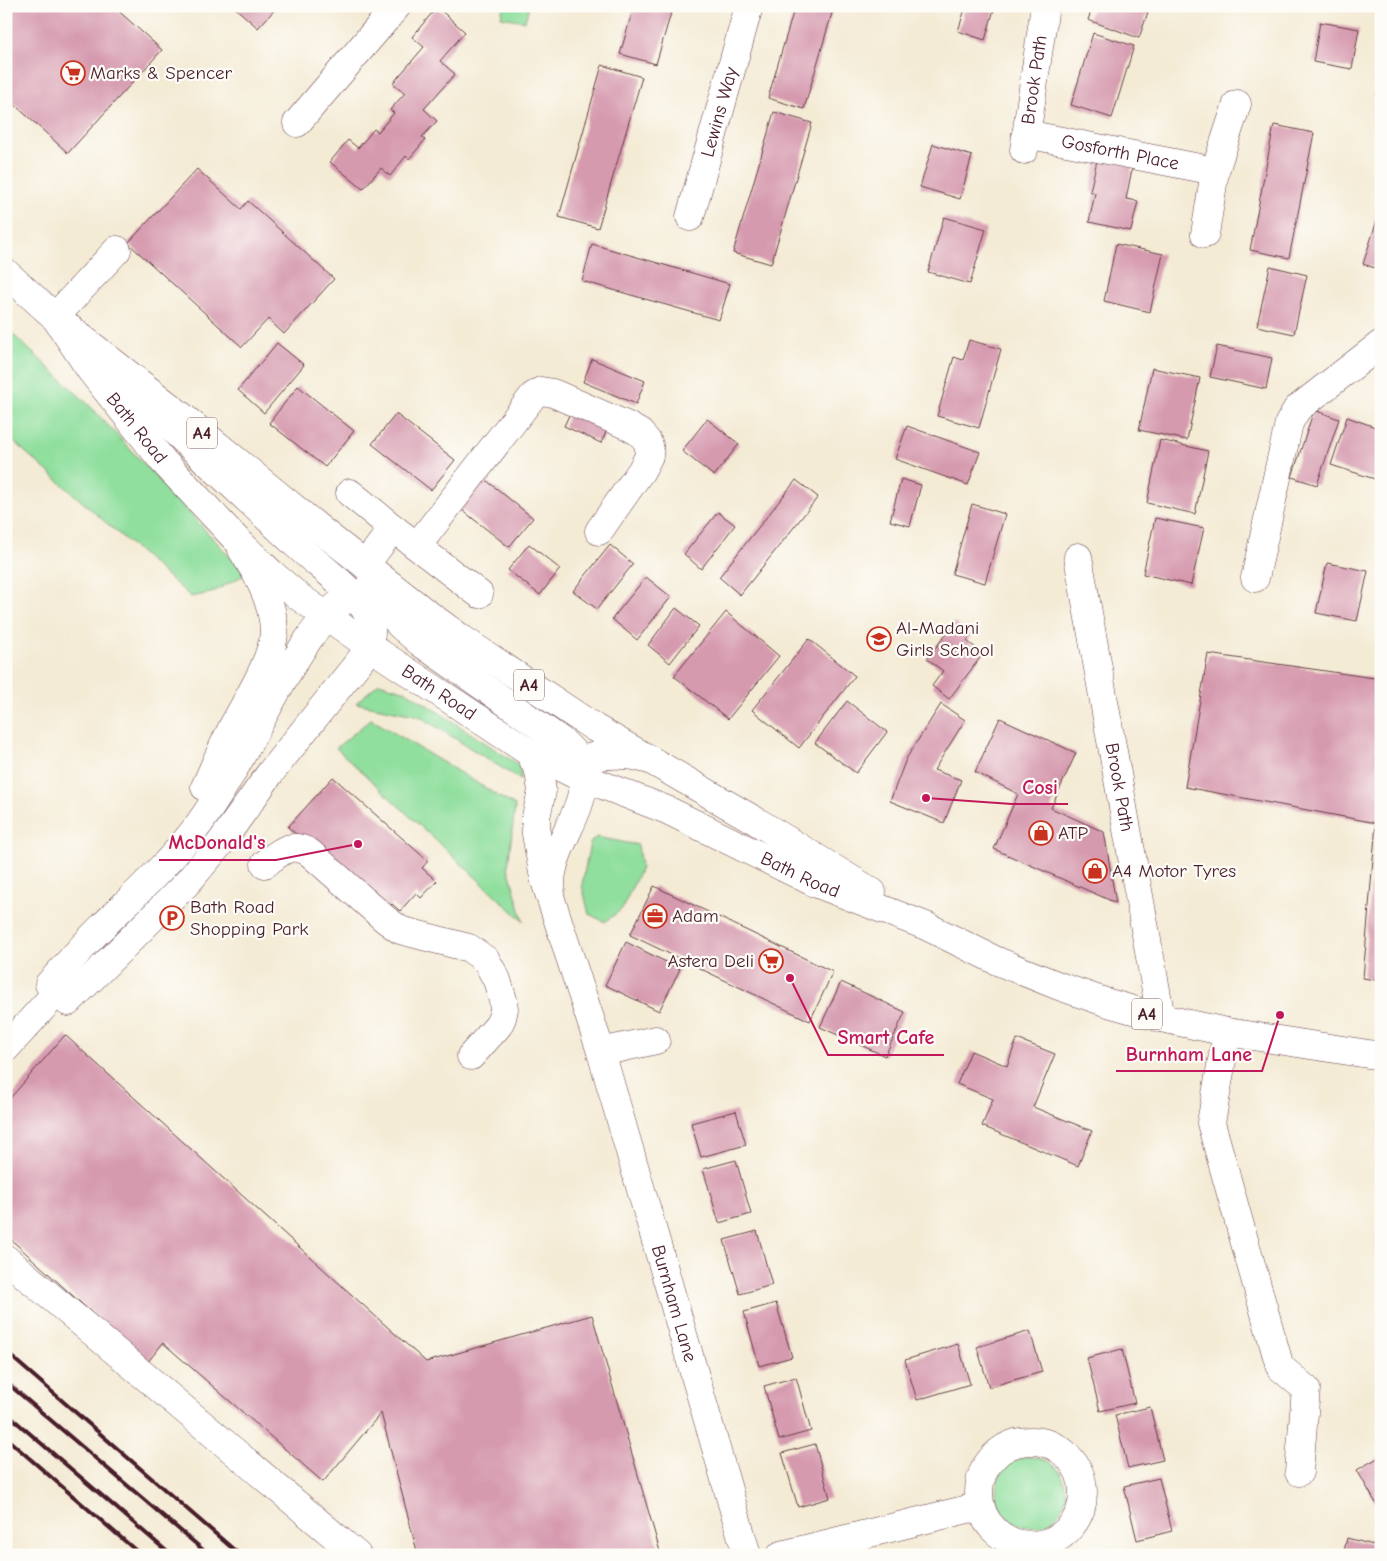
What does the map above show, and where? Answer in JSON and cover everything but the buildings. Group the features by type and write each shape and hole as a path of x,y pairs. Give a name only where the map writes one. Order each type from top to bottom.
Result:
{"street":[{"path":"297,123 397,6"},
{"name":"Lewins Way","path":"690,217 750,6"},
{"name":"Brook Path","path":"1025,143 1045,6"},
{"path":"1205,234 1215,171 1237,104"},
{"name":"Gosforth Place","path":"1025,143 1215,171"},
{"path":"117,250 55,317 304,551 365,595 421,644 568,746 581,796 556,856 551,878 552,901"},
{"name":"Bath Road","path":"6,273 55,317 184,418 356,558 415,604 501,666 595,728 827,863 926,926"},
{"name":"Bath Road","path":"55,317 90,372 163,461 234,537 283,584 368,646 529,752 574,768 630,796 667,810 815,883 926,926 997,961 1059,986 1160,1018 1228,1032 1381,1056"},
{"path":"1255,578 1289,423 1297,409 1381,344"},
{"path":"417,546 533,396 541,391 553,393 634,429 644,437 649,445 648,456 644,466 599,531"},
{"path":"350,493 479,594"},
{"path":"6,1048 58,993 187,883 219,845 271,772 354,670 368,646 372,625 365,610 365,595 356,558 393,528"},
{"path":"176,852 231,731 268,660 272,647 274,632 271,608 253,568 234,537"},
{"name":"Brook Path","path":"1078,557 1160,1018"},
{"path":"58,993 101,928 142,889 176,852 214,802 290,669 326,616 339,604 365,595 390,593 415,604"},
{"path":"340,685 371,669 383,668 396,670 422,681"},
{"path":"529,752 539,771 542,791 574,768 597,757 622,755 646,759"},
{"name":"Burnham Lane","path":"542,791 536,817 536,834 544,878 601,1052 746,1555"},
{"path":"574,816 592,802 606,796 630,796"},
{"path":"265,864 280,852 294,848 304,849 400,930 469,948 486,960 497,980 504,1009 498,1026 472,1056"},
{"path":"1228,1032 1211,1123 1280,1367 1306,1389 1299,1472"},
{"path":"601,1052 656,1040"},
{"path":"6,1259 357,1555"},
{"path":"1038,1441 1057,1447 1072,1460 1082,1478 1083,1499 1077,1518 1064,1534 1027,1550 1006,1539 989,1525 980,1506 979,1485 986,1466 999,1451 1017,1442 1038,1441"},
{"path":"781,1555 980,1506"}],"green space":[{"path":"503,6 529,6 525,21 501,17"},
{"path":"6,328 90,406 246,574 211,593 191,597 6,435"},
{"path":"379,683 406,691 519,765 521,780 419,716 356,703"},
{"path":"371,719 515,806 508,867 523,921 336,748"},
{"path":"596,837 638,845 641,868 622,909 605,922 589,914 582,885 590,843"},
{"path":"1031,1457 1044,1460 1056,1467 1063,1479 1066,1492 1063,1505 1056,1517 1044,1524 1031,1527 1018,1524 1006,1517 999,1505 996,1492 999,1479 1006,1467 1018,1460"}],"railway":[{"path":"6,1352 240,1555"},
{"path":"6,1382 209,1555"},
{"path":"6,1413 171,1555"},
{"path":"6,1438 141,1555"}],"place":[{"name":"Marks & Spencer","path":"73,73"},
{"name":"Al-Madani Girls School","path":"879,639"},
{"name":"Cosi","path":"926,798"},
{"name":"ATP","path":"1041,833"},
{"name":"McDonald's","path":"358,844"},
{"name":"A4 Motor Tyres","path":"1095,871"},
{"name":"Adam","path":"655,916"},
{"name":"Bath Road Shopping Park","path":"172,918"},
{"name":"Astera Deli","path":"771,961"},
{"name":"Smart Cafe","path":"790,978"},
{"name":"Burnham Lane","path":"1280,1015"}]}
